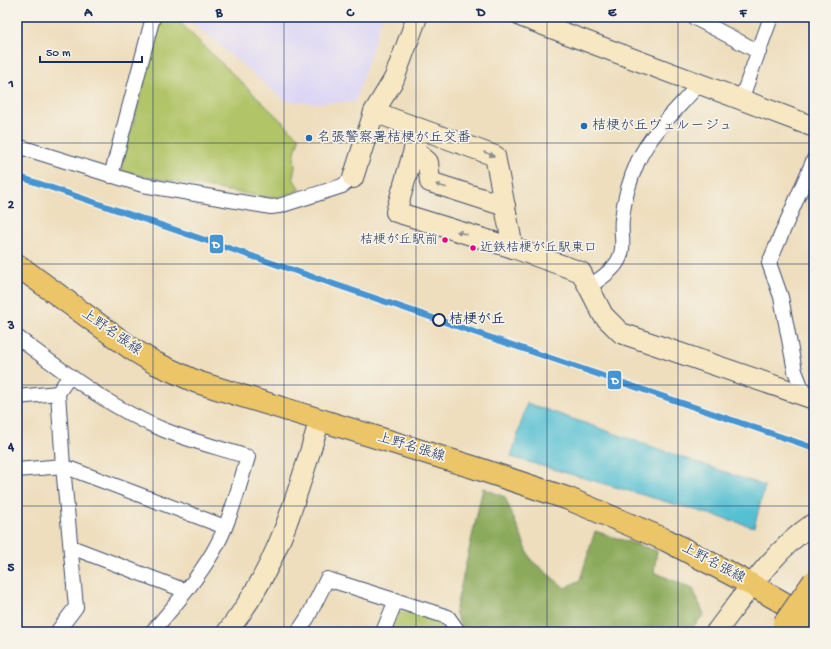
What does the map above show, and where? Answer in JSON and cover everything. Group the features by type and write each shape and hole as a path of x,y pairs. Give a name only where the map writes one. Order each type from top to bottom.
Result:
{"main road":[{"name":"上野名張線","path":"17,265 112,335 155,363 197,382 476,468 576,502 666,540 752,585 814,620"},
{"path":"791,628 814,581"},
{"path":"791,628 814,610"}],"street":[{"path":"111,176 153,17"},
{"path":"17,146 143,185 271,207 279,206 342,186 353,178 374,112 394,80 417,17"},
{"path":"522,17 814,127"},
{"path":"693,17 759,52"},
{"path":"741,100 771,17"},
{"path":"589,288 619,260 623,248 621,226 624,202 639,160 655,133 698,84"},
{"path":"374,112 495,156 513,248"},
{"path":"420,130 396,212 513,248 581,272 603,315 621,333 809,397"},
{"path":"414,150 428,162 430,182 505,206"},
{"path":"809,397 795,371 781,297 769,264 814,159"},
{"path":"17,336 70,377 120,407 163,430 248,457 225,527 214,551 186,591 152,632"},
{"path":"58,632 76,607 58,393 70,377"},
{"path":"17,397 58,393"},
{"path":"227,632 258,587 277,549 320,419"},
{"path":"17,470 63,466 225,527"},
{"path":"716,632 752,585 791,541 814,523"},
{"path":"72,547 186,591"},
{"path":"298,632 308,617 327,579 448,617 457,632"},
{"path":"383,632 396,600"}],"shaded area":[{"path":"186,17 382,17 355,102 314,103 285,101"}],"green space":[{"path":"162,17 174,17 299,138 294,157 295,166 293,178 300,190 280,197 270,198 125,173 121,167"},
{"path":"483,488 505,497 531,560 565,588 580,580 595,531 657,551 654,572 693,589 704,614 689,632 463,632 455,612"},
{"path":"408,610 445,622 449,632 389,632 397,614"}],"water":[{"path":"527,403 765,486 754,527 511,457"}],"transit line":[{"name":"D","path":"17,176 814,448"}],"place":[{"name":"桔梗が丘ヴェルージュ","path":"584,126"},
{"name":"名張警察署桔梗が丘交番","path":"309,138"},
{"name":"桔梗が丘駅前","path":"445,240"},
{"name":"近鉄桔梗が丘駅東口","path":"473,248"},
{"name":"桔梗が丘","path":"439,320"}]}
